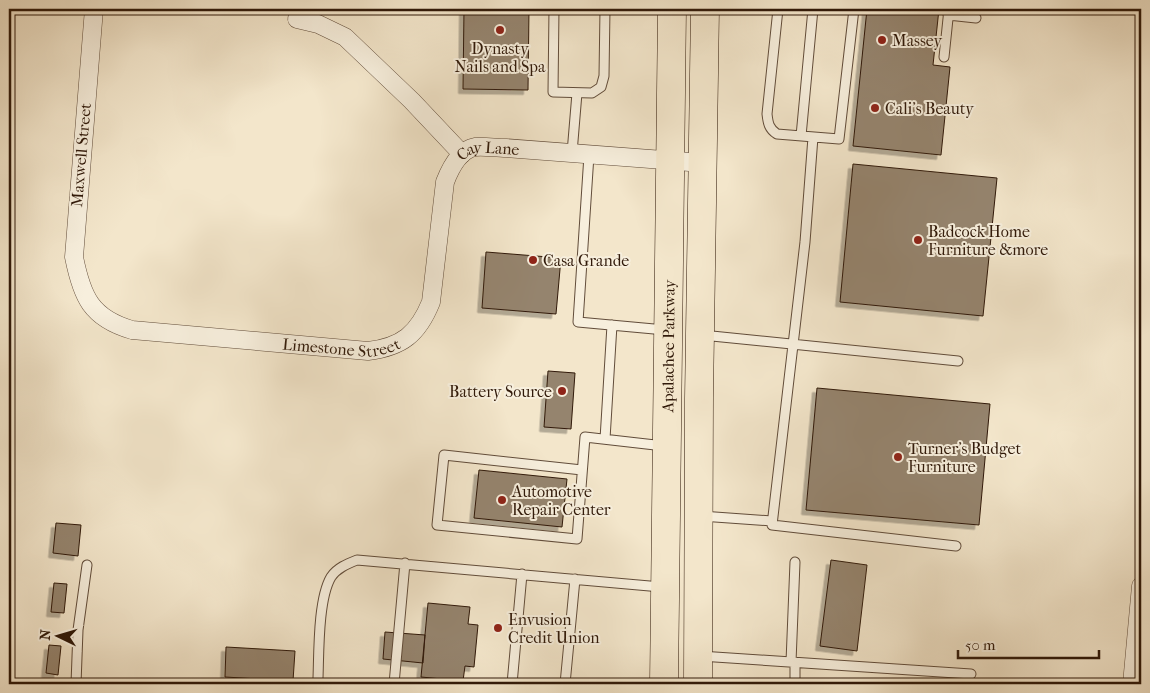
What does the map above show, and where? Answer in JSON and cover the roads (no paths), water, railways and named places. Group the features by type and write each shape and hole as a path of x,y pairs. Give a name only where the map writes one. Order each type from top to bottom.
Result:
{"main road":[{"name":"Apalachee Parkway","path":"664,684 672,9"},
{"name":"Apalachee Parkway","path":"698,684 705,9"}],"street":[{"name":"Maxwell Street","path":"87,300 78,278 74,257 74,240 94,9"},
{"name":"Cay Lane","path":"297,19 318,24 345,37 412,101 462,154 474,148 506,148 703,163"},
{"name":"Limestone Street","path":"87,300 99,314 115,325 132,330 368,351 383,349 399,343 413,333 424,318 431,302 445,182 450,170 462,154"},
{"path":"1132,684 1141,596"}],"lane":[{"path":"554,9 553,92 577,93 592,93 601,86 604,76 605,9"},
{"path":"778,9 767,114 771,130 777,134 839,139 854,9"},
{"path":"800,136 813,9"},
{"path":"944,57 949,12 976,18"},
{"path":"577,93 581,154 578,322 668,330"},
{"path":"813,137 804,242 772,525 956,546"},
{"path":"606,439 612,325"},
{"path":"701,335 958,361"},
{"path":"582,470 444,455 437,525 577,540 585,437 666,446"},
{"path":"699,516 772,521"},
{"path":"318,678 324,596 331,577 342,566 357,560 665,587"},
{"path":"794,684 795,562"},
{"path":"394,684 405,563"},
{"path":"76,684 78,630 87,565"},
{"path":"512,684 522,574"},
{"path":"565,684 575,579"},
{"path":"697,656 972,674"}],"place":[{"name":"Dynasty Nails and Spa","path":"500,30"},
{"name":"Massey","path":"882,40"},
{"name":"Cali's Beauty","path":"875,108"},
{"name":"Badcock Home Furniture &more","path":"918,240"},
{"name":"Casa Grande","path":"533,260"},
{"name":"Battery Source","path":"562,391"},
{"name":"Turner's Budget Furniture","path":"898,457"},
{"name":"Automotive Repair Center","path":"502,500"},
{"name":"Envusion Credit Union","path":"498,628"}]}
